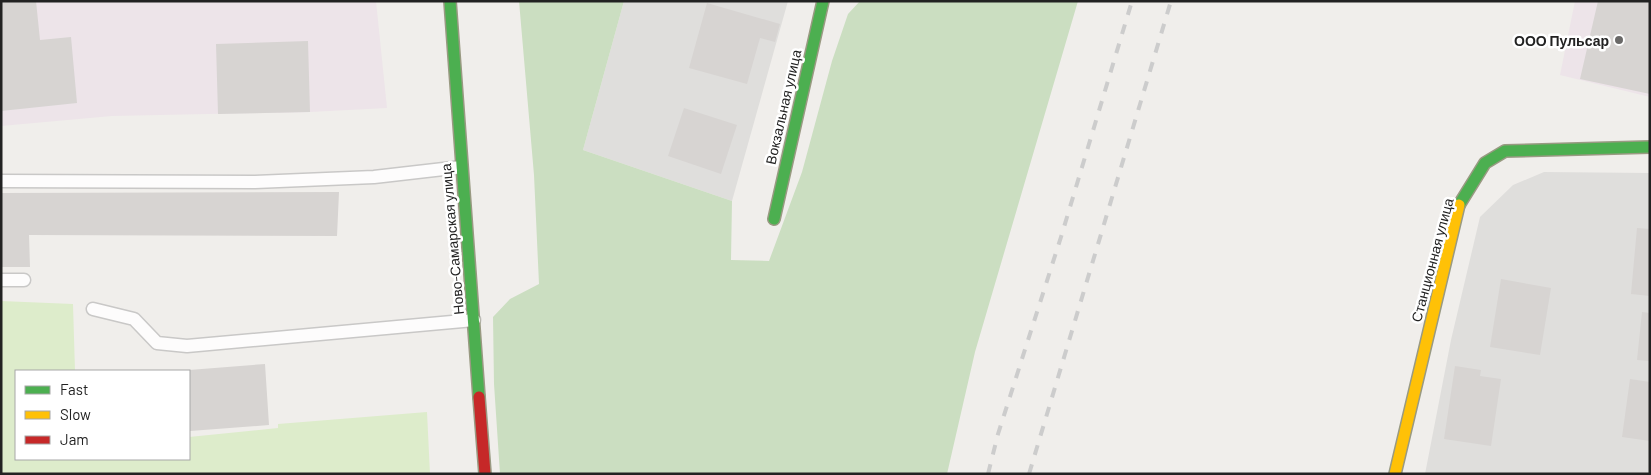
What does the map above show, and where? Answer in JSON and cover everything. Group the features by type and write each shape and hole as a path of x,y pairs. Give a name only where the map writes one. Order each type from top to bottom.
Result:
{"street":[{"name":"Ново-Самарская улица","path":"450,1 485,474"},
{"name":"Вокзальная улица","path":"774,219 823,1"},
{"name":"Станционная улица","path":"1395,474 1459,204 1485,163 1505,151 1650,146"}],"lane":[{"path":"1,181 255,182 374,177 461,167"},
{"path":"1,280 24,280"},
{"path":"93,309 134,319 157,343 187,346 474,320"}],"shaded area":[{"path":"1,1 376,1 387,108 310,112 112,116 1,126"},
{"path":"624,1 788,1 732,201 583,150"},
{"name":"ООО Пульсар","path":"1575,1 1650,1 1650,97 1560,75"},
{"path":"1544,172 1650,173 1650,474 1425,474 1451,340 1480,217 1513,185"}],"green space":[{"path":"519,1 624,1 583,150 732,201 731,260 769,261 802,172 832,61 848,14 860,1 1078,1 975,352 947,474 500,474 494,384 493,317 510,299 539,284 534,175"},
{"path":"1,301 73,304 75,370 15,370 15,460 190,460 190,437 278,428 278,424 427,412 430,474 1,474"}],"building":[{"path":"1,1 36,1 40,40 71,37 77,103 1,111"},
{"name":"ООО Пульсар","path":"1598,1 1650,1 1650,94 1580,79"},
{"path":"707,3 780,24 775,42 760,38 747,84 689,68"},
{"path":"308,41 310,112 218,114 216,44"},
{"path":"684,108 737,125 721,174 668,156"},
{"path":"339,192 337,236 29,235 30,267 1,267 1,193"},
{"path":"1637,228 1650,229 1650,296 1631,294"},
{"path":"1501,279 1551,288 1540,355 1490,347"},
{"path":"1642,312 1650,313 1650,361 1637,360"},
{"path":"265,364 269,425 190,431 189,370"},
{"path":"1455,366 1481,370 1480,376 1501,379 1491,446 1444,439"},
{"path":"1630,379 1650,382 1650,441 1622,437"}],"railway":[{"path":"988,474 998,434 1061,237 1132,1"},
{"path":"1029,474 1171,1"}],"traffic: fast":[{"path":"450,1 479,397"},
{"path":"774,219 823,1"},
{"path":"1459,205 1485,163 1505,151 1650,147"}],"traffic: slow":[{"path":"1395,474 1459,205"}],"traffic: jam":[{"path":"479,397 485,474"}],"place":[{"name":"ООО Пульсар","path":"1619,40"}]}
